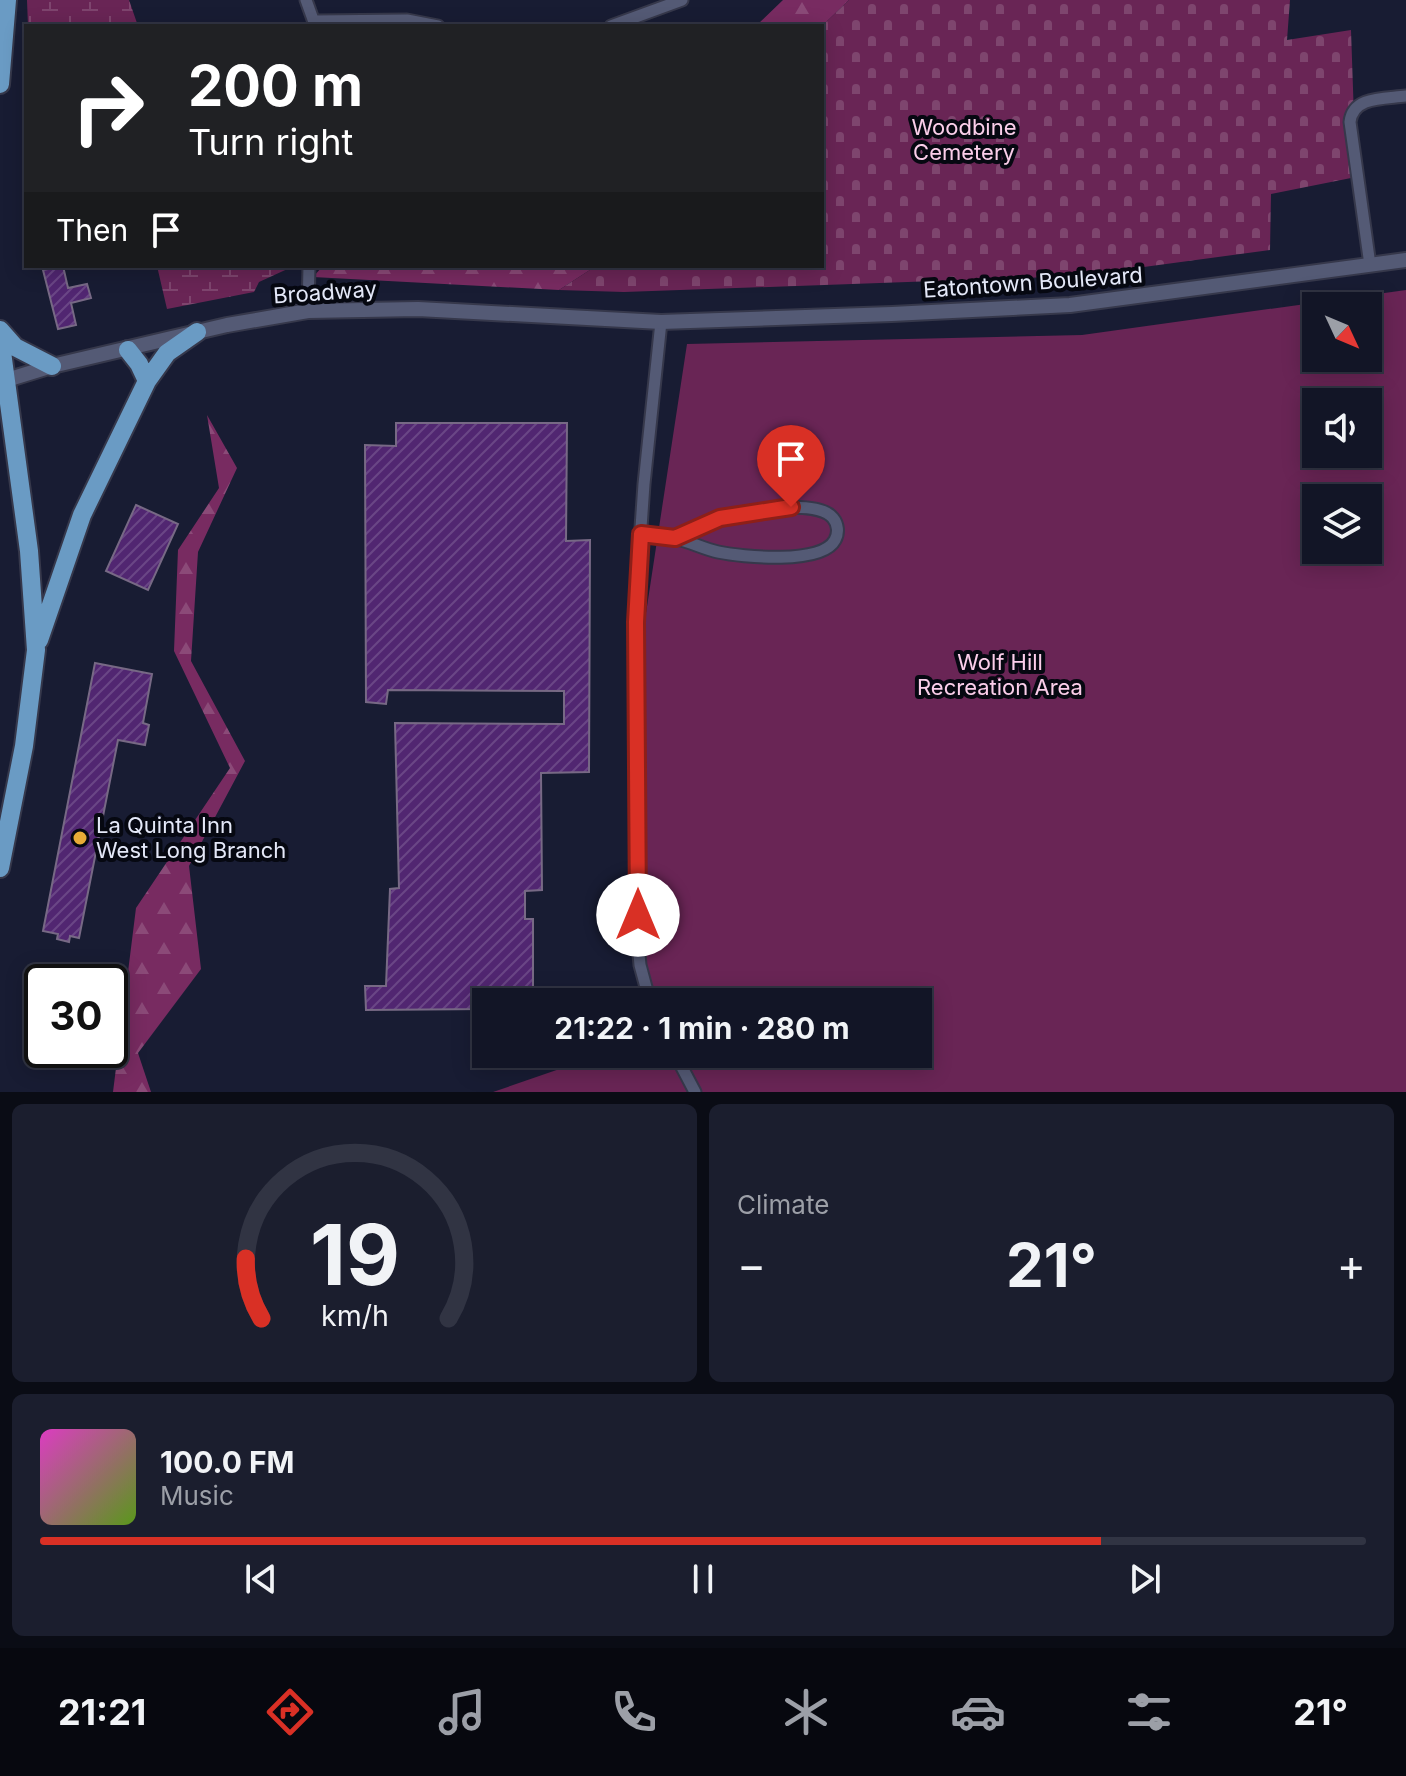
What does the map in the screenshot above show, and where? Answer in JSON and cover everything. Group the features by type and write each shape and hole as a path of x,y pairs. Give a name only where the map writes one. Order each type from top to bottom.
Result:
{"highway":[{"path":"0,84 7,0"},
{"path":"0,330 15,347 52,366"},
{"path":"36,650 82,515 147,381 167,353 197,332"},
{"path":"0,337 3,382 29,551 36,650 24,746 0,868"},
{"path":"128,350 147,381"}],"street":[{"path":"306,0 316,23 407,20 428,24"},
{"path":"616,24 682,0"},
{"path":"1370,265 1351,112 1355,105 1364,102 1406,96"},
{"name":"Eatontown Boulevard","path":"661,322 1070,305 1406,260"},
{"path":"308,311 309,268"},
{"name":"Broadway","path":"3,382 52,366 197,332 308,311 418,309 661,322"},
{"path":"646,988 638,944 636,613 647,444 661,322"},
{"path":"641,534 675,538 717,552 805,557 827,550 838,532 830,514 820,509 791,507 720,518 675,538"},
{"path":"682,1068 695,1092"}],"green space":[{"path":"27,0 129,0 137,24 28,24"},
{"path":"783,0 849,0 824,24 758,24"},
{"name":"Woodbine Cemetery","path":"849,0 1290,0 1287,40 1351,30 1356,177 1271,194 1270,250 1077,276 624,292 559,290 593,268 824,268 824,24"},
{"path":"157,268 290,268 259,282 254,292 167,309"},
{"path":"321,268 593,268 559,290 313,277"},
{"name":"Wolf Hill Recreation Area","path":"1406,290 1406,1092 493,1092 562,1068 932,1068 932,988 650,988 642,963 637,672 687,344 1082,335 1302,304 1302,372 1382,372 1382,293"},
{"path":"207,415 237,468 198,552 191,661 245,761 189,866 201,969 138,1053 151,1092 113,1092 116,1068 128,1068 128,972 136,908 230,768 174,651 178,550 219,488"}],"building":[{"path":"63,268 68,288 87,284 91,298 71,303 76,325 58,329 43,270"},
{"path":"396,423 567,423 566,541 590,540 589,772 541,773 542,890 525,891 525,919 533,919 533,988 472,988 472,1009 366,1010 365,986 386,986 390,889 399,888 395,723 564,724 564,691 388,690 386,704 366,702 365,445 396,446"},
{"path":"136,505 178,524 148,590 106,571"},
{"name":"La Quinta Inn West Long Branch","path":"95,663 152,674 143,723 149,725 145,745 118,740 79,938 70,936 69,942 57,939 58,934 43,931"}],"place":[{"name":"La Quinta Inn West Long Branch","path":"80,838"}],"route":[{"path":"638,915 636,600 641,534 675,538 720,518 791,507"}]}
